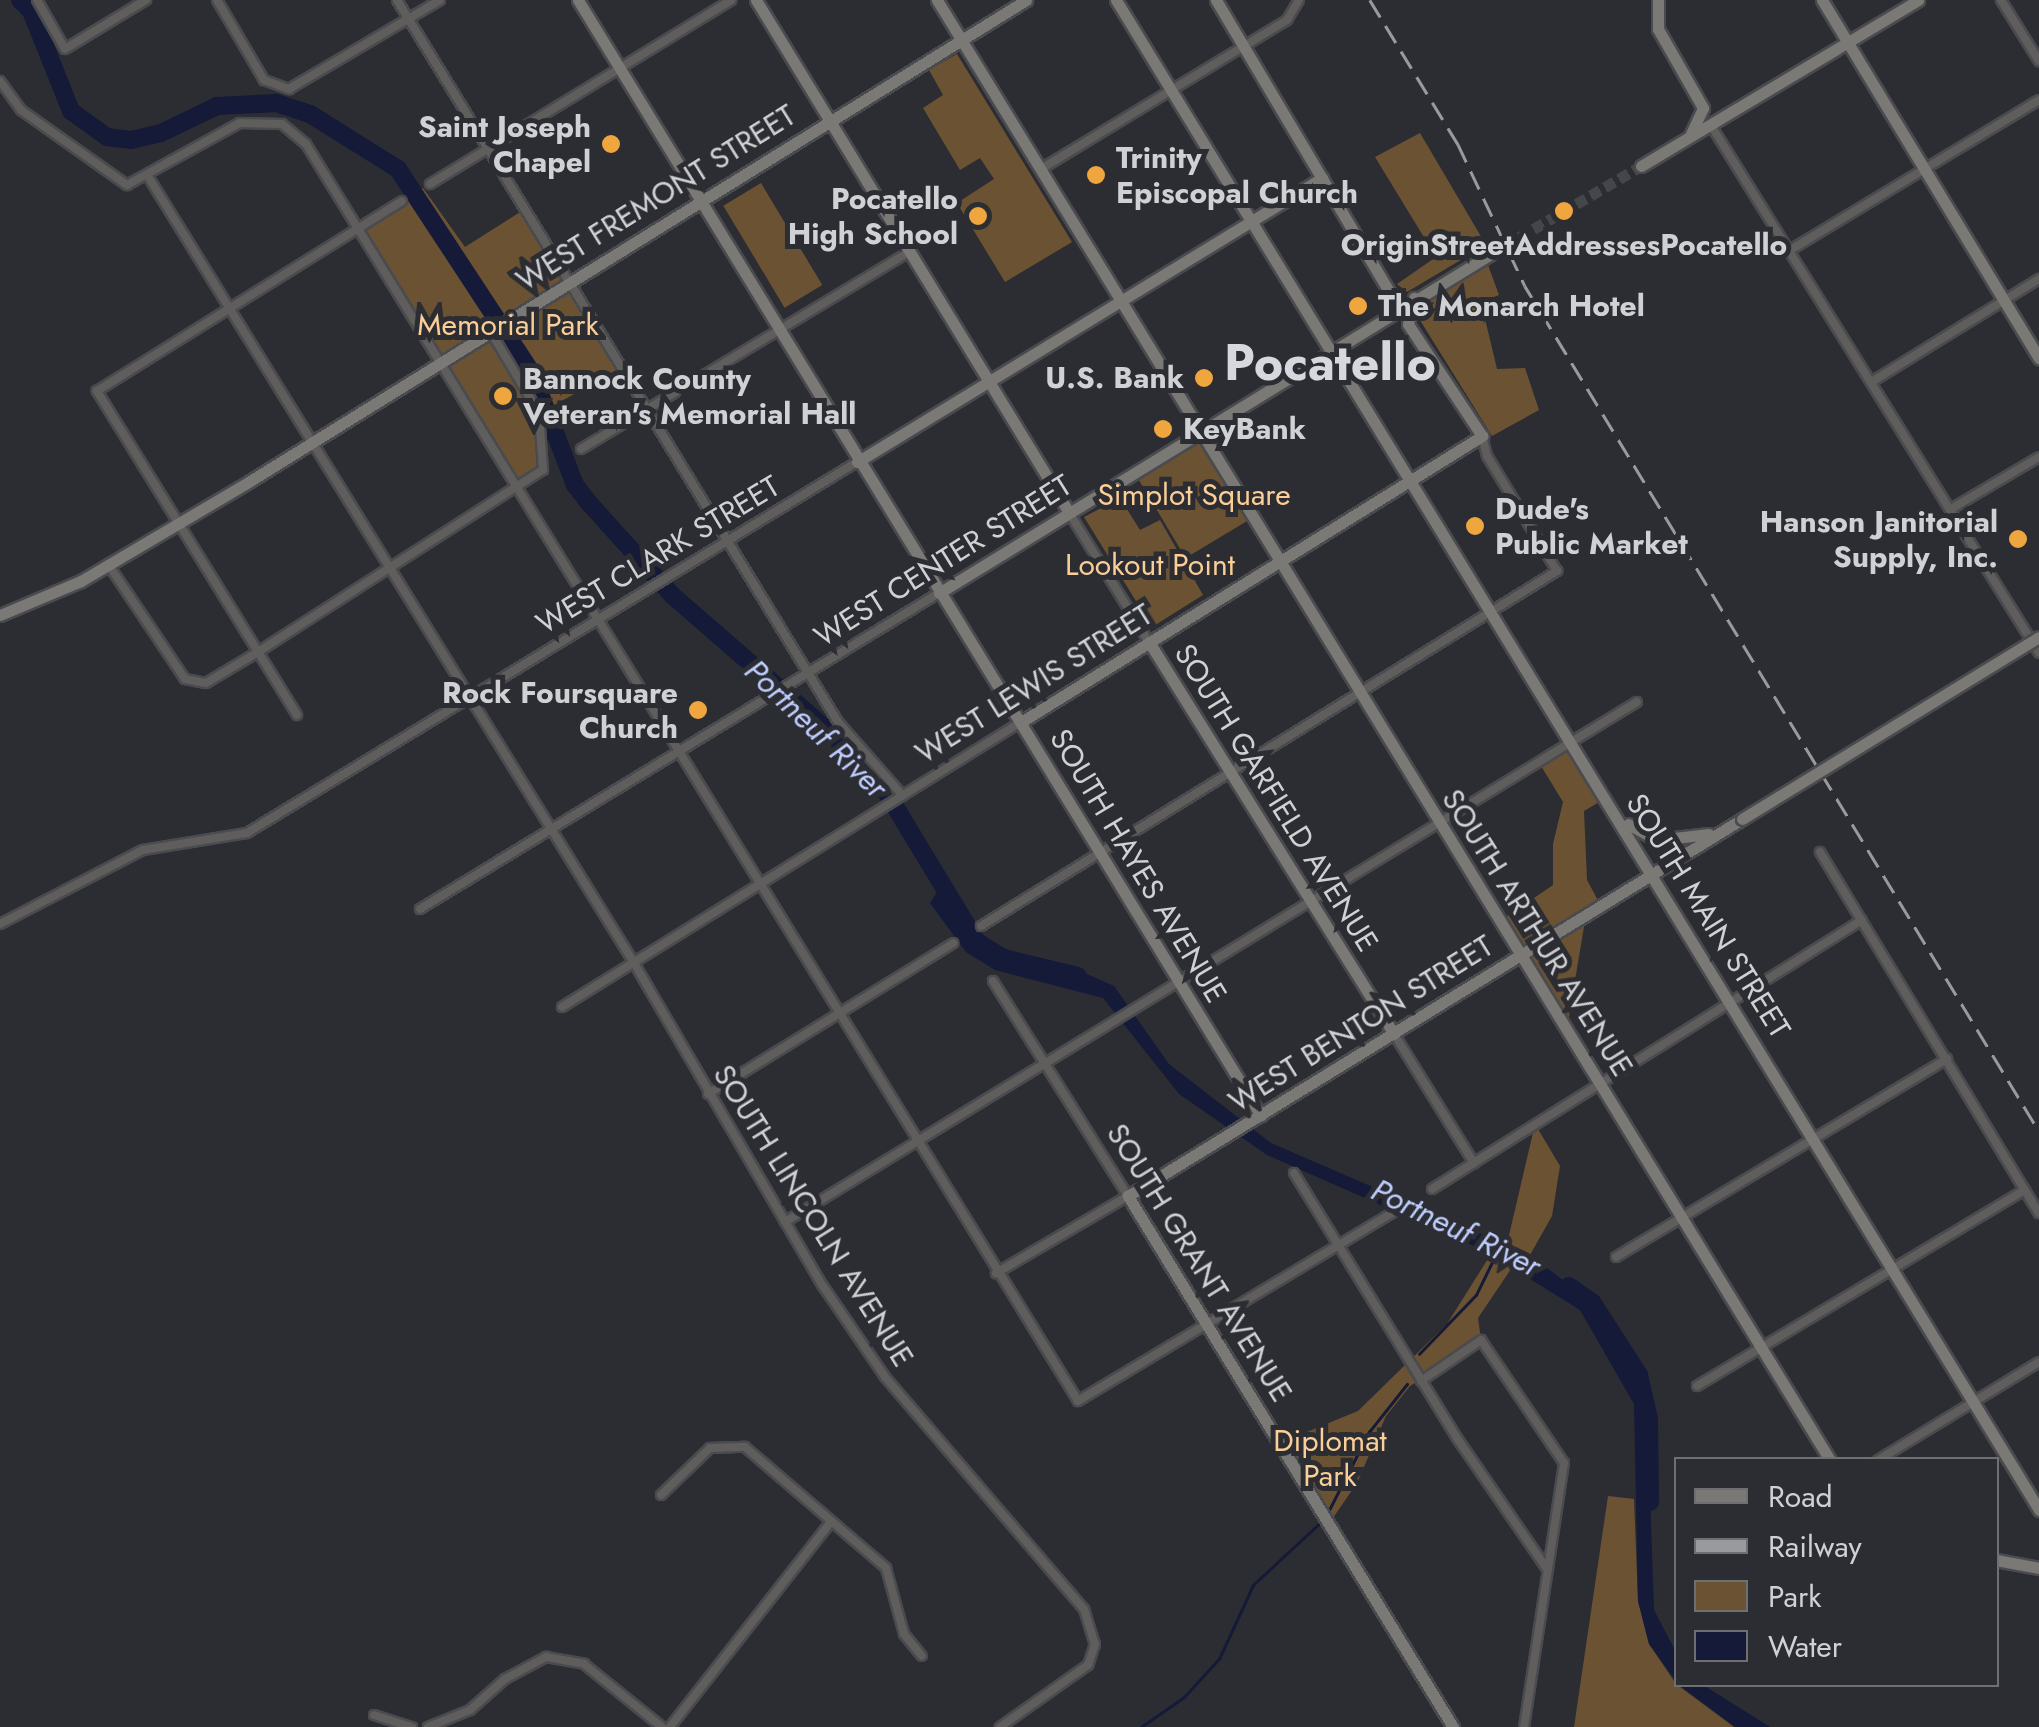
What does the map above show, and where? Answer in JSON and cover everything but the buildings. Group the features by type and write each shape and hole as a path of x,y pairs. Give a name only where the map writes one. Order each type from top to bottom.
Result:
{"street":[{"path":"37,0 65,48 146,0"},
{"path":"217,0 264,80 289,89 440,0"},
{"path":"398,0 838,722 903,796"},
{"name":"SOUTH HAYES AVENUE","path":"578,0 857,462 1180,984 1256,1119"},
{"path":"430,184 732,0"},
{"path":"756,0 1068,511"},
{"name":"SOUTH ARTHUR AVENUE","path":"937,0 1828,1457"},
{"name":"WEST FREMONT STREET","path":"0,614 42,600 178,523 1026,0"},
{"name":"SOUTH MAIN STREET","path":"1116,0 1489,613 1732,1002 2039,1510"},
{"path":"1216,0 1399,308"},
{"path":"1658,0 1658,29 1702,108 1732,114"},
{"path":"1822,0 2039,359"},
{"path":"1641,166 1918,0"},
{"path":"2001,0 2039,61"},
{"path":"1041,169 1244,46 1300,2"},
{"path":"0,81 21,110 109,179 127,185 149,178 240,123 272,121 306,144 356,230 442,359 598,621 764,882 916,1144 1078,1401 1395,1212"},
{"path":"1792,248 2039,100"},
{"path":"1691,134 1702,108"},
{"path":"1712,126 1792,248 2039,653"},
{"name":"SOUTH LINCOLN AVENUE","path":"149,178 634,962 785,1222 884,1377 1091,1621 1095,1644 1088,1665 1000,1727"},
{"name":"WEST CLARK STREET","path":"0,924 142,850 248,833 1322,178"},
{"path":"297,715 97,391 402,201"},
{"path":"581,449 909,252"},
{"name":"WEST CENTER STREET","path":"420,909 1491,254"},
{"path":"1872,381 2039,279"},
{"path":"981,926 1558,571 1487,456 1482,436 1408,324 1414,298"},
{"path":"1380,320 1408,324"},
{"path":"108,564 185,679 196,684 258,652 544,470 539,413 490,329"},
{"name":"WEST LEWIS STREET","path":"562,1007 1482,436"},
{"path":"1951,510 2039,457"},
{"name":"SOUTH GARFIELD AVENUE","path":"1068,511 1474,1163"},
{"name":"WEST BENTON STREET","path":"996,1273 1256,1119 2039,637"},
{"path":"785,1222 1119,1022 1637,702"},
{"path":"1611,805 1636,833 1657,840 1678,842 1727,828"},
{"path":"1820,852 2039,1213"},
{"path":"1432,1189 1862,920"},
{"path":"708,1094 953,943"},
{"name":"SOUTH GRANT AVENUE","path":"992,981 1208,1324 1453,1727"},
{"path":"1616,1257 1946,1060"},
{"path":"1294,1173 1422,1381 1548,1568"},
{"path":"1697,1386 2025,1190"},
{"path":"1422,1381 1481,1340 1564,1463 1524,1727"},
{"path":"1883,1457 2039,1362"},
{"path":"661,1496 710,1448 744,1447 886,1568 904,1634 922,1656"},
{"path":"670,1727 831,1522"},
{"path":"1999,1561 2039,1568"},
{"path":"428,1727 470,1710 505,1679 546,1657 584,1664 662,1727"},
{"path":"374,1715 412,1727"}],"green space":[{"path":"957,54 1072,242 1005,282 957,203 994,179 980,158 960,170 923,108 943,95 929,70"},
{"path":"1420,133 1486,245 1407,292 1397,284 1436,257 1375,157"},
{"path":"761,183 822,285 785,308 723,206"},
{"name":"Memorial Park","path":"423,188 465,247 525,209 621,369 539,413 543,470 519,488 356,230"},
{"path":"1488,265 1499,295 1481,302 1497,369 1525,368 1539,410 1492,436 1418,317 1420,307"},
{"name":"Simplot Square","path":"1201,432 1253,518 1186,558 1134,472"},
{"name":"Lookout Point","path":"1120,498 1140,530 1160,520 1203,595 1152,627 1084,517"},
{"path":"1569,742 1606,798 1584,811 1587,880 1601,906 1586,915 1567,1028 1500,921 1553,885 1553,844 1563,802 1538,761"},
{"path":"1535,1124 1560,1166 1552,1216 1530,1255 1507,1244"},
{"name":"Diplomat Park","path":"1491,1254 1513,1266 1478,1318 1481,1340 1410,1386 1386,1416 1357,1483 1328,1525 1280,1443 1358,1411 1447,1324"},
{"path":"1608,1496 1634,1499 1638,1601 1649,1644 1674,1687 1680,1687 1734,1727 1574,1727"}],"water":[{"path":"940,887 963,933 997,960 1032,972 1087,974 1114,986 1169,1064 1271,1143 1530,1255 1588,1299 1626,1348 1647,1405 1654,1610 1674,1648 1674,1678 1649,1644 1638,1601 1634,1404 1580,1310 1483,1250 1267,1155 1179,1094 1103,998 995,970 966,952 930,903"},
{"path":"1682,1687 1706,1687 1770,1727 1735,1727"}],"waterway":[{"name":"Portneuf River","path":"20,0 31,11 71,111 107,137 131,140 161,133 217,106 276,103 310,114 398,169 532,373 575,485 589,503 672,595 831,733 885,790 977,942 1004,958 1078,976"},
{"path":"1419,1354 1476,1295 1496,1254"},
{"name":"Portneuf River","path":"1569,1286 1592,1302 1639,1375 1649,1419 1650,1502"},
{"path":"1328,1512 1369,1432 1407,1384"},
{"path":"1141,1727 1184,1697 1219,1659 1253,1585 1320,1523"}],"tunnel":[{"path":"1491,254 1641,166"}],"railway":[{"path":"1370,0 1458,144 1525,286 2039,1131"}],"place":[{"name":"Saint Joseph Chapel","path":"611,144"},
{"name":"Trinity Episcopal Church","path":"1096,175"},
{"name":"OriginStreetAddressesPocatello","path":"1564,211"},
{"name":"Pocatello High School","path":"978,216"},
{"name":"The Monarch Hotel","path":"1358,306"},
{"name":"U.S. Bank","path":"1204,378"},
{"name":"Bannock County Veteran's Memorial Hall","path":"503,396"},
{"name":"KeyBank","path":"1163,429"},
{"name":"Dude's Public Market","path":"1475,526"},
{"name":"Hanson Janitorial Supply, Inc.","path":"2018,539"},
{"name":"Rock Foursquare Church","path":"698,710"}],"district":[{"name":"Pocatello","path":"1330,363"}]}
